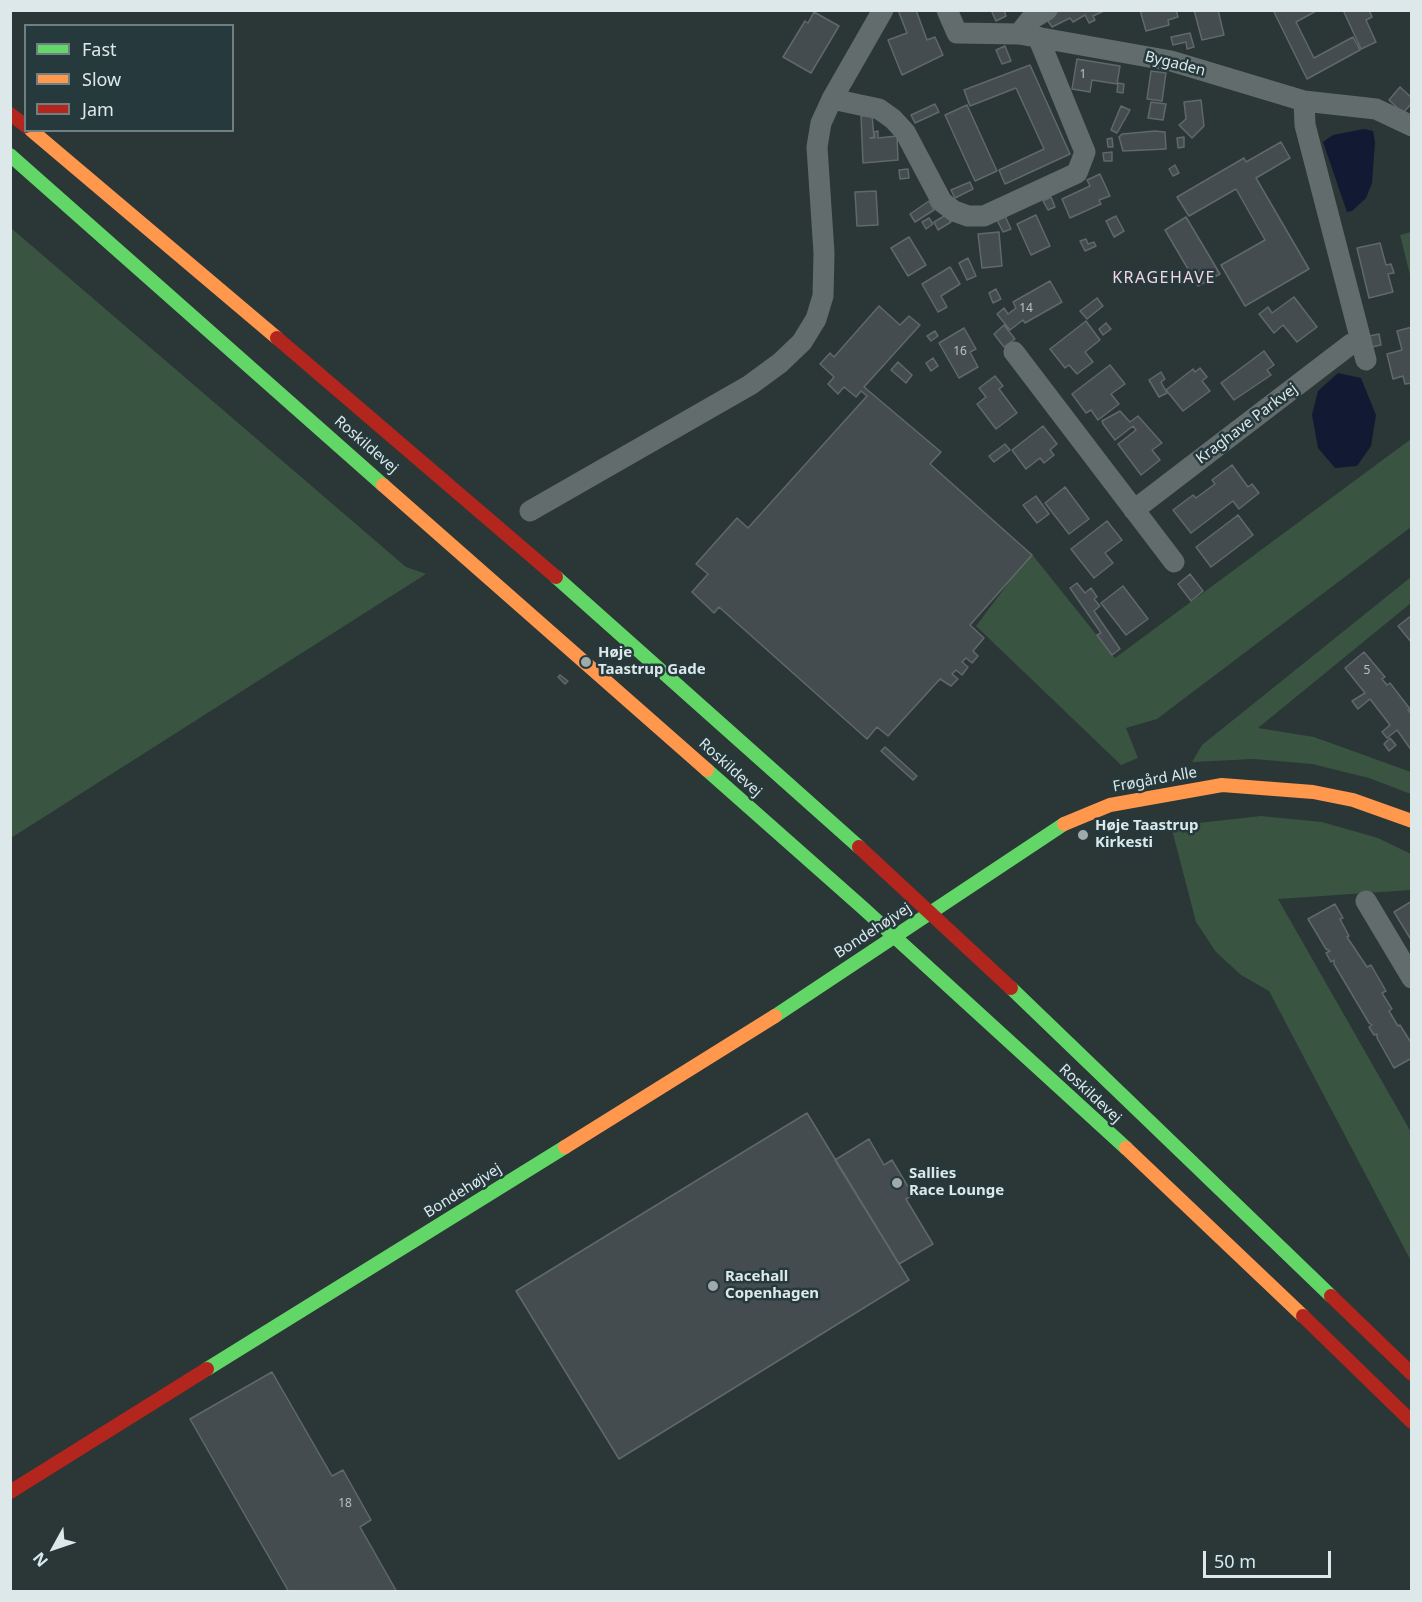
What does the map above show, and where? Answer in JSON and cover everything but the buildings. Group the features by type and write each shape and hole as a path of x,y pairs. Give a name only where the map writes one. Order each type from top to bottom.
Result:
{"main road":[{"path":"10,114 24,124"},
{"name":"Roskildevej","path":"33,132 446,481 722,724 931,913 1198,1166 1412,1374"},
{"name":"Roskildevej","path":"10,155 420,514 894,937 1193,1210 1412,1422"},
{"name":"Frøgård Alle","path":"931,913 1028,846 1066,823 1110,805 1168,793 1222,785 1313,792 1353,800 1412,822"},
{"name":"Bondehøjvej","path":"10,1492 810,994 931,913"}],"street":[{"path":"531,511 750,385 802,342 816,319 823,296 824,253 817,147 821,123 882,10"},
{"name":"Bygaden","path":"947,10 957,33 1029,36 1171,61 1304,101 1376,110 1412,126"},
{"path":"832,99 879,109 905,132 942,202 954,211 968,216 984,216 1077,174 1085,152 1029,36 1030,20 1047,10"},
{"name":"Kraghave Parkvej","path":"1134,510 1351,344 1363,351 1305,125 1304,101"},
{"path":"1014,351 1174,562"},
{"path":"1366,901 1412,978"}],"green space":[{"path":"11,228 406,567 426,574 11,838"},
{"path":"1412,232 1411,279 1400,235"},
{"path":"1411,439 1411,527 1157,719 1126,728 1138,758 1121,765 976,626 1031,553 1115,658"},
{"path":"1411,577 1411,603 1258,728 1314,737 1411,772 1411,794 1369,778 1312,764 1254,759 1192,762 1202,745"},
{"path":"1261,816 1322,822 1378,838 1411,854 1411,890 1278,899 1411,1132 1411,1261 1269,991 1241,975 1216,952 1196,922 1171,826"}],"water":[{"path":"1364,129 1373,131 1375,142 1372,183 1366,198 1352,211 1347,212 1323,142 1333,135"},
{"path":"1338,373 1361,378 1376,415 1371,446 1357,466 1335,468 1318,448 1312,415 1318,391"}],"traffic: fast":[{"path":"10,155 383,485"},
{"path":"556,577 859,847"},
{"path":"707,770 863,908 1126,1148"},
{"path":"775,1016 1064,824"},
{"path":"1011,988 1331,1296"},
{"path":"207,1369 565,1147"}],"traffic: slow":[{"path":"33,132 277,338"},
{"path":"383,485 707,770"},
{"path":"1064,824 1110,805 1222,785 1313,792 1353,800 1412,821"},
{"path":"565,1147 775,1016"},
{"path":"1126,1148 1303,1316"}],"traffic: jam":[{"path":"10,114 24,124"},
{"path":"277,338 556,577"},
{"path":"859,847 1011,988"},
{"path":"1331,1296 1412,1374"},
{"path":"1303,1316 1412,1422"},
{"path":"10,1492 207,1369"}],"place":[{"name":"Høje Taastrup Gade","path":"586,662"},
{"name":"Høje Taastrup Kirkesti","path":"1083,835"},
{"name":"Sallies Race Lounge","path":"897,1183"},
{"name":"Racehall Copenhagen","path":"713,1286"}],"district":[{"name":"KRAGEHAVE","path":"1164,278"}]}
